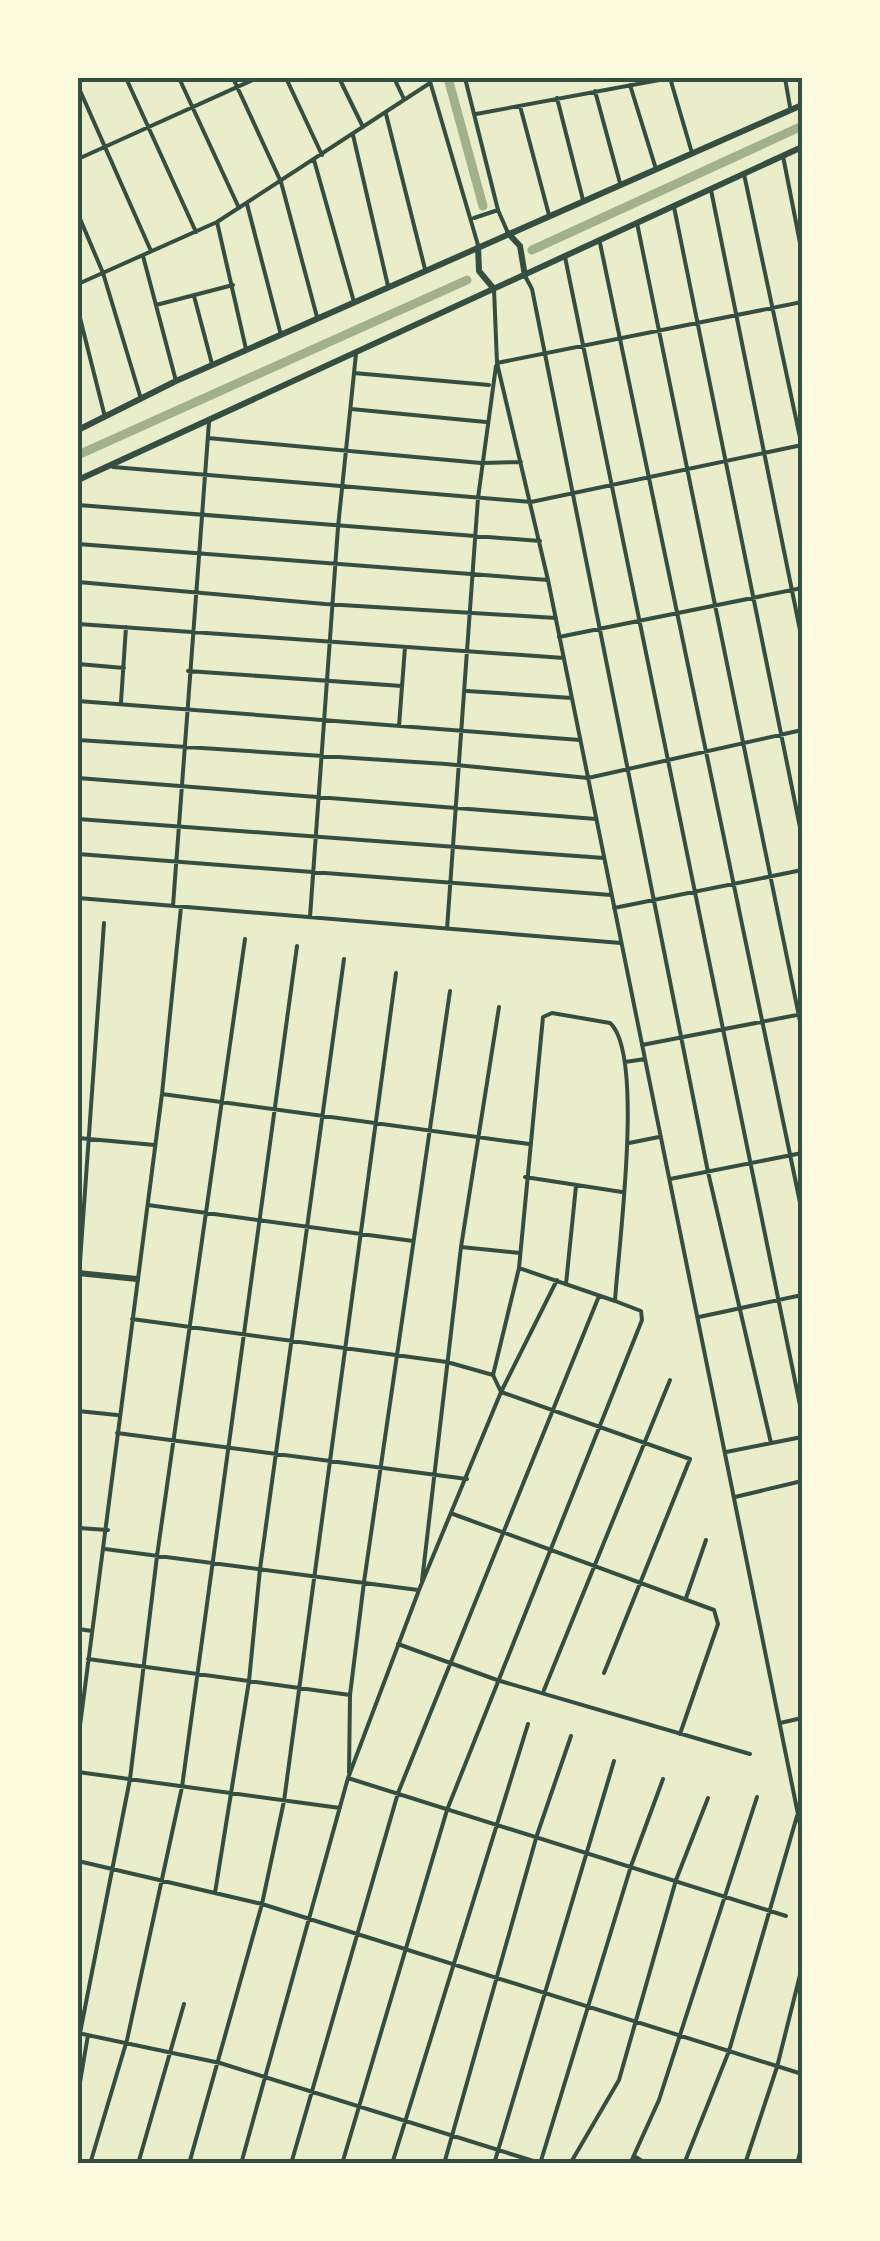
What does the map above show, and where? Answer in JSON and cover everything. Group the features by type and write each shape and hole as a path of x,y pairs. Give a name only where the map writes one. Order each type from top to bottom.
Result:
{"main road":[{"path":"78,430 212,364 802,105"},
{"path":"78,480 802,148"},
{"path":"508,233 520,246 524,276"},
{"path":"478,246 479,271 494,289"},
{"path":"78,1273 138,1279"}],"street":[{"path":"126,78 196,233"},
{"path":"179,78 239,208"},
{"path":"232,78 281,182 318,318"},
{"path":"78,159 256,78"},
{"path":"286,78 322,155"},
{"path":"340,78 363,127"},
{"path":"394,78 404,99"},
{"path":"465,78 498,210 508,233"},
{"path":"476,114 670,78 692,153"},
{"path":"784,78 790,110"},
{"path":"78,284 217,222 430,80 474,218 478,246"},
{"path":"630,85 656,169"},
{"path":"78,86 151,252"},
{"path":"595,91 620,184"},
{"path":"556,98 583,200"},
{"path":"520,106 549,215"},
{"path":"385,112 425,269"},
{"path":"352,134 388,286"},
{"path":"783,156 802,253"},
{"path":"314,160 354,302"},
{"path":"108,467 531,502 802,445 744,174"},
{"path":"711,190 802,640"},
{"path":"246,204 281,334"},
{"path":"674,207 802,837"},
{"path":"474,218 498,210"},
{"path":"78,214 103,273 141,399"},
{"path":"217,222 246,350"},
{"path":"637,223 802,1031"},
{"path":"599,241 802,1212"},
{"path":"143,256 176,381"},
{"path":"566,256 802,1416"},
{"path":"524,276 532,289 653,900 684,1035 708,1172 771,1444"},
{"path":"156,305 232,286"},
{"path":"494,289 497,363 560,637 802,1834"},
{"path":"194,295 212,364"},
{"path":"497,363 802,302"},
{"path":"78,310 105,417"},
{"path":"310,917 330,681 338,527 356,353"},
{"path":"447,929 478,498 490,386 497,363"},
{"path":"354,372 490,386"},
{"path":"351,410 486,422"},
{"path":"173,906 209,420"},
{"path":"208,438 482,463 521,462"},
{"path":"78,504 204,518 540,541"},
{"path":"78,544 548,580"},
{"path":"78,582 470,615 556,618"},
{"path":"560,637 802,588"},
{"path":"78,624 564,658"},
{"path":"120,705 126,628"},
{"path":"399,726 406,647"},
{"path":"78,664 124,668"},
{"path":"188,672 402,686"},
{"path":"465,691 572,698"},
{"path":"78,701 580,740"},
{"path":"78,740 588,778 627,766 802,730"},
{"path":"78,778 596,819"},
{"path":"78,819 604,858"},
{"path":"78,854 611,895"},
{"path":"614,908 802,870"},
{"path":"78,898 621,943"},
{"path":"78,1742 156,1146 180,906"},
{"path":"78,1290 104,923"},
{"path":"244,939 157,1556 130,1779 79,2033 127,2040 220,2063 541,2163 631,1866 663,1779"},
{"path":"78,2160 89,2164 127,2040 182,1787 297,946"},
{"path":"214,1893 249,1681 260,1569 344,959"},
{"path":"189,2164 262,1904 284,1801 396,973"},
{"path":"348,1778 350,1695 364,1582 450,992"},
{"path":"420,1588 477,1137 500,1007"},
{"path":"604,1673 690,1459 502,1392 493,1375 519,1268 543,1017 552,1012 614,1024 625,1062 629,1143 615,1301"},
{"path":"642,1045 801,1014"},
{"path":"625,1062 646,1059"},
{"path":"162,1094 530,1144"},
{"path":"629,1143 661,1137"},
{"path":"78,1138 156,1146"},
{"path":"670,1180 802,1153"},
{"path":"525,1177 622,1192"},
{"path":"566,1284 576,1186"},
{"path":"148,1205 413,1241"},
{"path":"462,1248 520,1253"},
{"path":"342,2164 447,1810 548,1548 642,1320 641,1311 519,1268"},
{"path":"241,2164 348,1778 420,1588 502,1392 557,1280"},
{"path":"291,2164 398,1793 599,1296"},
{"path":"698,1317 802,1296"},
{"path":"132,1319 447,1362 493,1375"},
{"path":"544,1690 670,1380"},
{"path":"78,1410 119,1416"},
{"path":"117,1432 467,1478"},
{"path":"726,1452 802,1437"},
{"path":"735,1496 802,1481"},
{"path":"453,1514 714,1610 718,1624 680,1734"},
{"path":"78,1528 108,1530"},
{"path":"686,1598 706,1540"},
{"path":"105,1549 420,1588"},
{"path":"78,1629 92,1631"},
{"path":"398,1644 497,1680 544,1690 750,1754"},
{"path":"88,1659 350,1695"},
{"path":"780,1723 802,1718"},
{"path":"392,2164 493,1825 528,1724"},
{"path":"444,2164 537,1835 571,1736"},
{"path":"494,2164 584,1850 614,1760"},
{"path":"78,1772 341,1809"},
{"path":"348,1778 786,1916"},
{"path":"630,2164 681,2036 758,1797"},
{"path":"570,2164 619,2080 676,1880 708,1798"},
{"path":"684,2164 729,2052 798,1812"},
{"path":"78,1861 262,1904 802,2074"},
{"path":"745,2164 777,2067 802,1966"},
{"path":"138,2164 184,2004"},
{"path":"78,2094 88,2035"},
{"path":"797,2164 802,2146"},
{"path":"634,2156 647,2164"}],"waterway":[{"path":"448,78 483,206"},
{"path":"532,250 802,126"},
{"path":"78,455 467,280"}]}
